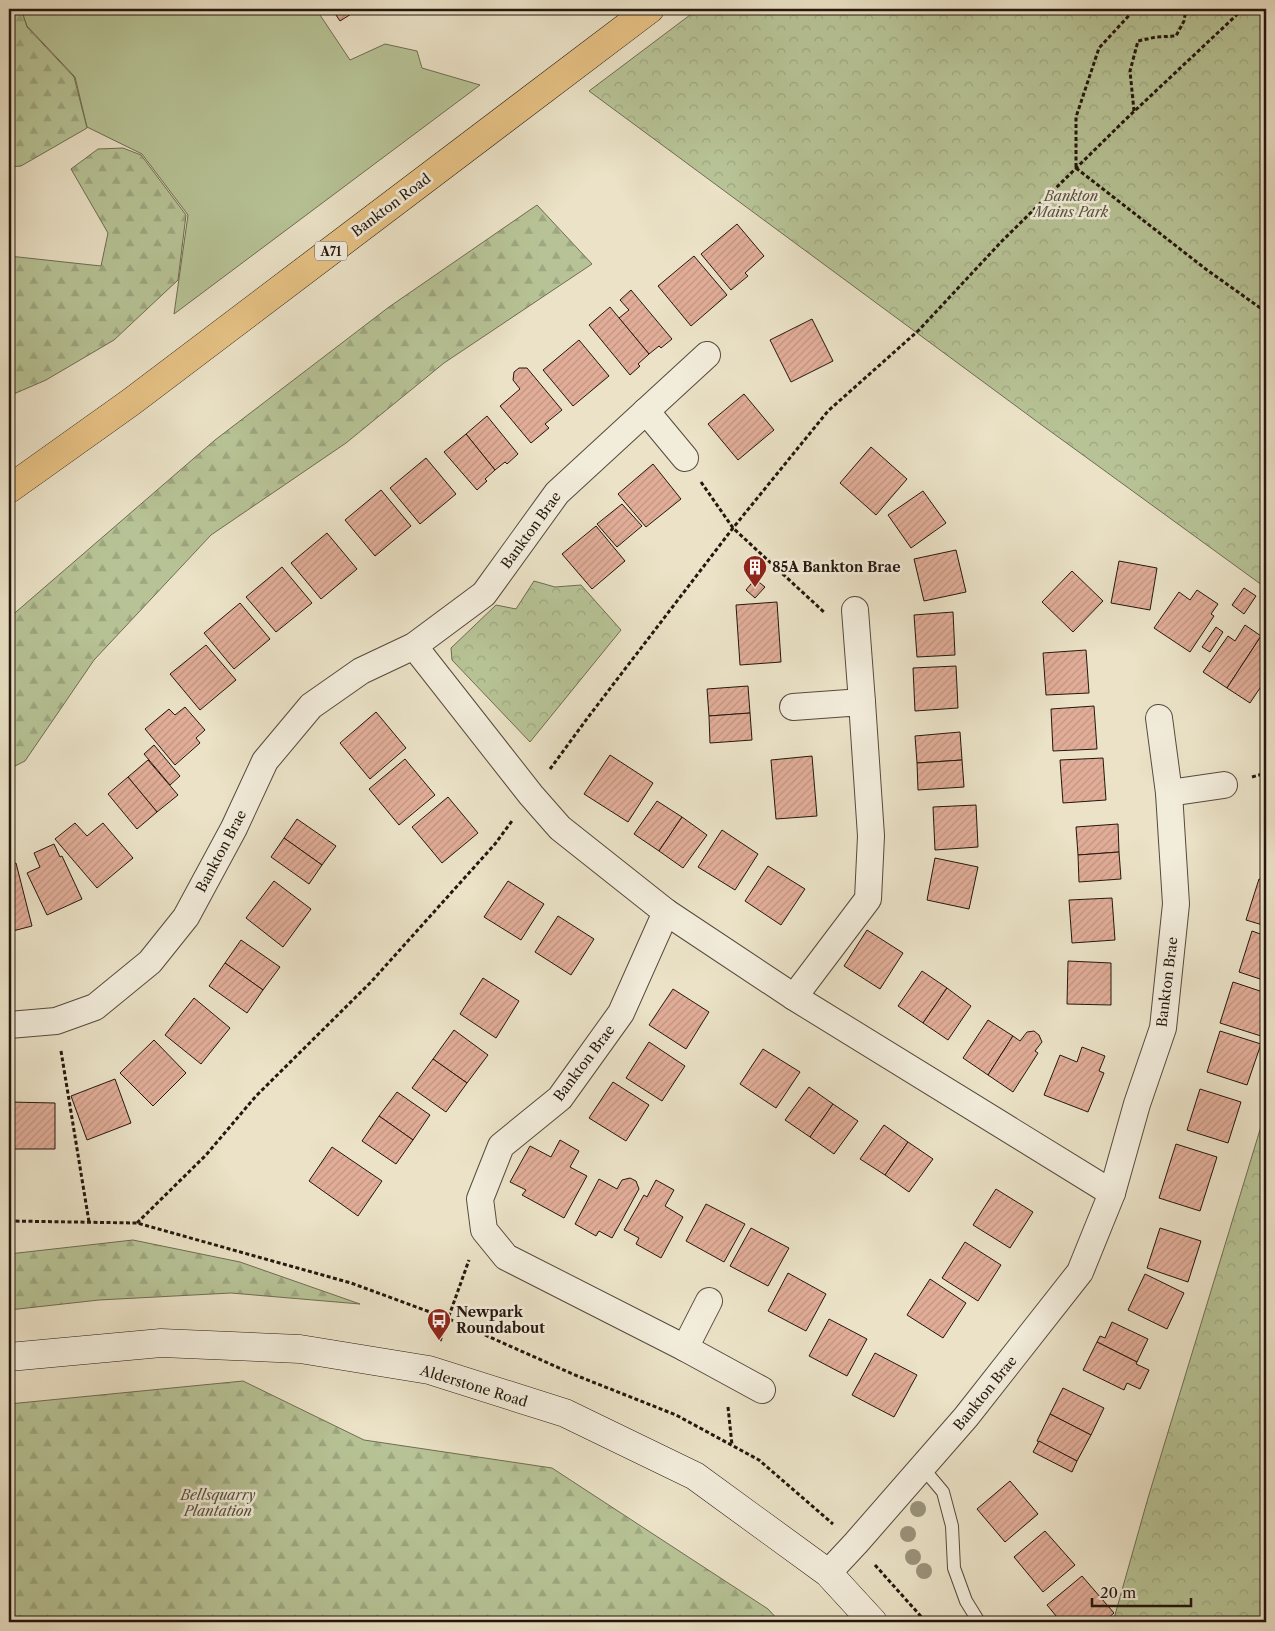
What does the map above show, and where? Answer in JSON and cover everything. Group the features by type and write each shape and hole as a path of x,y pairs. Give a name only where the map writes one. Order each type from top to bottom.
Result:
{"main road":[{"name":"Bankton Road","path":"9,489 131,402 650,9"}],"street":[{"name":"Bankton Brae","path":"9,1025 56,1021 95,1007 150,962 186,917 234,828 265,761 311,706 361,670 414,646 484,594 557,492 707,355"},
{"path":"646,412 685,458"},
{"path":"794,997 868,899 871,836 856,610"},
{"path":"414,646 560,828 666,912 794,997 1112,1194"},
{"path":"793,707 862,702"},
{"name":"Bankton Brae","path":"828,1573 966,1417 1080,1272 1112,1194 1137,1104 1162,1028 1176,904 1169,793 1159,718"},
{"path":"1169,793 1224,785"},
{"name":"Bankton Brae","path":"666,912 621,1013 560,1098 501,1146 480,1199 484,1230 506,1257 685,1348 762,1390"},
{"path":"685,1348 709,1301"},
{"name":"Alderstone Road","path":"9,1357 162,1343 300,1350 430,1370 565,1413 695,1476 828,1573 873,1622"}],"lane":[{"path":"922,1467 942,1492 952,1526 954,1568 966,1601 979,1622"}],"path":[{"path":"1076,168 1076,117 1099,48 1135,9"},
{"path":"1134,112 1130,72 1138,41 1156,37 1176,36 1184,21 1186,9"},
{"path":"919,330 1002,241 1243,9"},
{"path":"1076,168 1207,270 1266,312"},
{"path":"685,458 733,528 858,644"},
{"path":"56,1021 89,1222"},
{"path":"9,1221 137,1223"},
{"path":"449,1319 472,1251"}],"green space":[{"path":"9,9 21,9 27,27 74,77 87,128 21,166 9,167"},
{"path":"21,9 316,9 350,60 385,44 417,51 422,68 480,85 174,314 188,215 142,154 87,127 75,77 27,26"},
{"name":"Bankton Mains Park","path":"698,9 1266,9 1266,588 589,91"},
{"path":"123,148 141,155 186,215 178,280 114,340 46,380 9,396 9,256 101,266 108,233 71,169 98,149"},
{"path":"537,205 592,264 444,363 346,443 211,535 94,660 25,761 9,769 9,618 215,440 389,307"},
{"path":"534,581 555,587 581,585 621,630 530,742 452,660 451,648 496,605 516,609"},
{"path":"1266,1110 1266,1622 1113,1622 1148,1498"},
{"path":"133,1240 240,1262 360,1304 231,1293 99,1300 9,1310 9,1254"},
{"name":"Bellsquarry Plantation","path":"243,1381 364,1440 552,1468 768,1609 780,1622 9,1622 9,1404"}],"building":[{"path":"332,9 359,9 340,21"},
{"path":"737,224 764,256 745,273 748,276 731,290 701,254"},
{"path":"694,256 727,295 691,326 658,286"},
{"path":"631,290 672,339 661,348 659,346 649,354 619,318 629,310 620,300"},
{"path":"610,307 649,354 630,375 589,325"},
{"path":"812,319 833,361 791,382 770,340"},
{"path":"579,340 609,376 573,406 543,370"},
{"path":"519,368 527,368 562,410 545,424 549,428 531,443 500,406 520,389 513,380 514,372"},
{"path":"744,394 774,430 738,460 708,424"},
{"path":"487,416 518,454 507,464 505,462 495,470 466,434"},
{"path":"466,434 495,470 477,490 444,452"},
{"path":"871,447 907,479 876,515 840,483"},
{"path":"426,458 456,494 420,524 390,488"},
{"path":"653,464 681,499 646,527 618,494"},
{"path":"381,490 411,526 375,556 345,520"},
{"path":"923,491 946,523 911,548 888,515"},
{"path":"622,504 642,526 617,547 597,524"},
{"path":"596,526 625,561 592,589 562,554"},
{"path":"327,533 357,569 321,599 291,563"},
{"path":"956,550 966,592 924,601 914,559"},
{"path":"1119,561 1157,568 1150,610 1111,603"},
{"path":"282,567 312,603 276,632 246,597"},
{"path":"1072,571 1103,601 1073,632 1042,602"},
{"name":"85A Bankton Brae","path":"755,579 765,587 755,598 746,590"},
{"path":"1244,588 1256,596 1244,614 1232,605"},
{"path":"1197,590 1218,604 1211,614 1214,616 1190,652 1154,628 1179,592 1190,600"},
{"path":"777,602 781,662 740,665 736,605"},
{"path":"240,603 270,639 234,669 204,633"},
{"path":"953,612 955,655 917,657 914,615"},
{"path":"1245,625 1261,636 1227,688 1203,672 1228,636 1235,641"},
{"path":"1216,627 1223,632 1210,652 1202,647"},
{"path":"1261,636 1266,640 1266,679 1250,703 1227,688"},
{"path":"206,645 236,680 200,710 170,674"},
{"path":"1086,650 1089,693 1046,695 1043,653"},
{"path":"956,666 958,708 915,711 913,668"},
{"path":"748,686 750,713 709,716 707,689"},
{"path":"1094,706 1097,749 1053,751 1051,709"},
{"path":"185,707 205,730 196,738 200,743 175,765 145,729 169,709 175,715"},
{"path":"376,712 406,748 370,779 340,743"},
{"path":"750,713 752,740 710,743 709,716"},
{"path":"960,732 962,760 917,763 915,736"},
{"path":"154,745 180,776 170,785 144,754"},
{"path":"610,755 653,783 628,822 584,794"},
{"path":"812,756 817,816 776,819 771,760"},
{"path":"1103,758 1106,800 1063,803 1060,760"},
{"path":"405,759 435,795 399,825 369,789"},
{"path":"148,760 178,795 157,812 128,777"},
{"path":"962,760 964,787 918,790 917,763"},
{"path":"128,777 157,812 137,829 108,794"},
{"path":"448,797 478,833 442,863 412,827"},
{"path":"657,801 682,817 659,851 634,834"},
{"path":"976,805 978,847 935,850 933,807"},
{"path":"682,817 707,835 683,868 659,851"},
{"path":"297,819 336,846 322,865 284,838"},
{"path":"75,823 87,836 103,823 133,858 97,888 55,839"},
{"path":"1118,824 1119,852 1078,855 1076,827"},
{"path":"722,830 758,854 735,890 698,867"},
{"path":"284,838 322,865 309,884 271,857"},
{"path":"54,844 60,857 62,856 82,899 47,915 27,873 40,867 34,853"},
{"path":"1119,852 1121,879 1079,882 1078,855"},
{"path":"935,858 978,867 969,909 927,900"},
{"path":"16,863 32,926 9,932 9,865"},
{"path":"768,866 805,889 781,925 745,901"},
{"path":"1259,879 1266,881 1266,926 1246,920"},
{"path":"274,881 311,909 283,947 246,918"},
{"path":"508,881 544,904 521,940 484,917"},
{"path":"1112,898 1115,940 1072,943 1069,900"},
{"path":"558,916 594,939 571,975 535,952"},
{"path":"867,930 903,953 880,989 844,966"},
{"path":"1252,931 1266,936 1266,981 1239,972"},
{"path":"241,940 280,967 263,990 225,963"},
{"path":"1068,961 1111,963 1111,1005 1067,1004"},
{"path":"225,963 263,990 247,1013 209,986"},
{"path":"922,971 947,988 923,1023 898,1006"},
{"path":"483,978 519,1001 496,1038 460,1014"},
{"path":"1233,982 1266,993 1266,1021 1261,1036 1220,1023"},
{"path":"947,988 971,1006 948,1040 923,1023"},
{"path":"673,989 709,1012 686,1049 649,1025"},
{"path":"194,998 230,1028 201,1064 165,1035"},
{"path":"988,1020 1013,1036 988,1075 963,1058"},
{"path":"454,1030 488,1055 467,1083 433,1059"},
{"path":"1034,1031 1039,1035 1042,1042 1035,1051 1038,1053 1013,1092 988,1075 1013,1036 1020,1041 1027,1032"},
{"path":"1220,1031 1261,1044 1247,1085 1207,1072"},
{"path":"154,1040 186,1073 153,1106 120,1073"},
{"path":"649,1042 685,1066 662,1101 626,1078"},
{"path":"1082,1047 1105,1056 1099,1071 1104,1073 1088,1112 1044,1095 1060,1055 1077,1062"},
{"path":"763,1049 800,1072 776,1108 740,1084"},
{"path":"433,1059 467,1083 446,1112 412,1088"},
{"path":"115,1079 131,1123 87,1140 71,1096"},
{"path":"613,1082 649,1105 626,1141 589,1118"},
{"path":"809,1087 833,1104 810,1137 785,1120"},
{"path":"1200,1089 1241,1102 1228,1143 1187,1130"},
{"path":"397,1092 430,1115 413,1140 379,1116"},
{"path":"9,1102 55,1103 55,1149 9,1149"},
{"path":"833,1104 858,1121 834,1154 810,1137"},
{"path":"379,1116 413,1140 396,1164 362,1141"},
{"path":"884,1125 908,1142 885,1175 860,1159"},
{"path":"560,1140 579,1151 570,1167 587,1176 564,1218 522,1195 526,1190 510,1182 530,1146 551,1157"},
{"path":"908,1142 933,1159 909,1192 885,1175"},
{"path":"1176,1144 1217,1157 1200,1211 1159,1198"},
{"path":"332,1147 382,1181 358,1216 309,1181"},
{"path":"630,1178 636,1181 639,1189 612,1238 599,1231 596,1236 575,1224 599,1179 617,1189 622,1180"},
{"path":"656,1180 674,1190 665,1206 683,1217 661,1258 636,1244 639,1238 624,1230 644,1195 647,1197"},
{"path":"996,1189 1033,1212 1010,1248 973,1225"},
{"path":"706,1204 745,1224 724,1262 686,1241"},
{"path":"751,1228 789,1248 768,1286 730,1266"},
{"path":"1160,1228 1201,1241 1188,1282 1147,1268"},
{"path":"965,1242 1001,1265 978,1301 942,1278"},
{"path":"788,1273 826,1294 806,1331 768,1311"},
{"path":"1145,1274 1184,1293 1167,1329 1128,1310"},
{"path":"930,1279 966,1303 943,1338 907,1315"},
{"path":"829,1319 867,1339 847,1376 809,1356"},
{"path":"1112,1322 1148,1339 1137,1362 1097,1342 1100,1336 1105,1338"},
{"path":"1097,1342 1149,1370 1140,1389 1127,1383 1124,1390 1083,1370"},
{"path":"875,1353 917,1375 894,1417 852,1395"},
{"path":"1063,1388 1104,1408 1091,1435 1050,1414"},
{"path":"1050,1414 1091,1435 1077,1461 1037,1441"},
{"path":"1039,1441 1077,1461 1072,1472 1033,1452"},
{"path":"1010,1481 1038,1514 1005,1542 977,1509"},
{"path":"1045,1531 1075,1565 1043,1592 1014,1557"},
{"path":"1082,1576 1114,1613 1103,1622 1061,1622 1047,1605"}],"place":[{"name":"85A Bankton Brae","path":"755,588"},
{"name":"Newpark Roundabout","path":"439,1341"}]}
